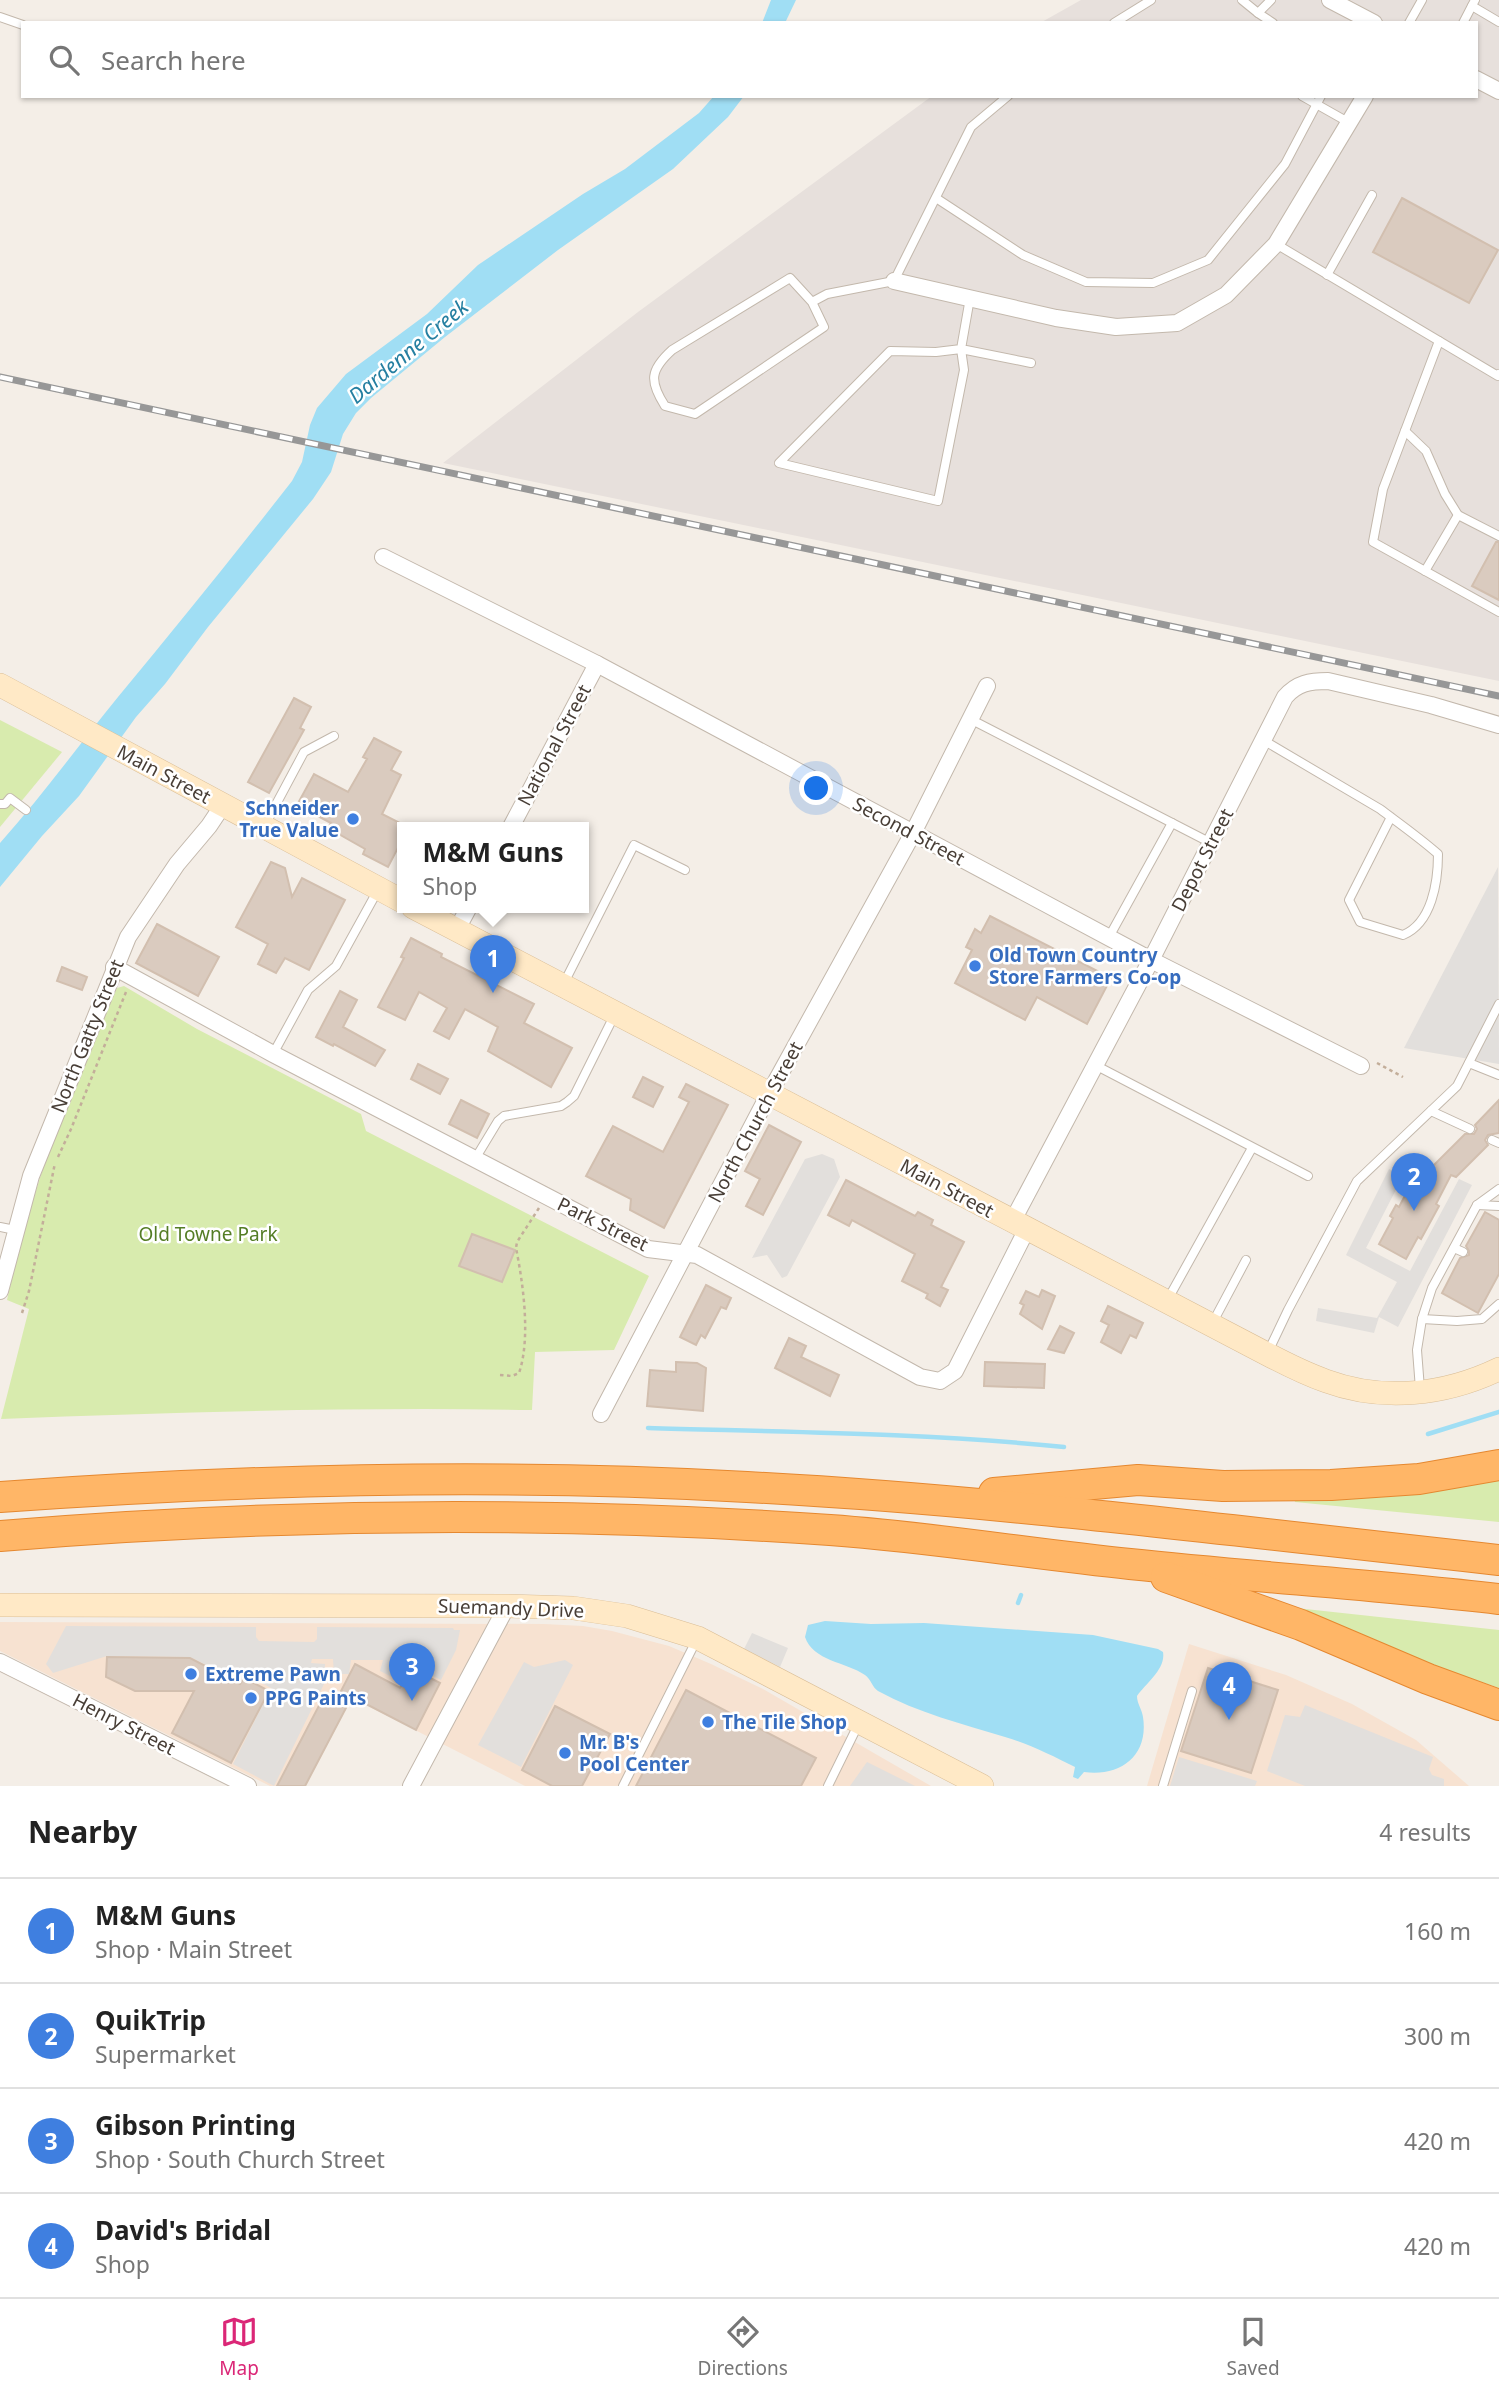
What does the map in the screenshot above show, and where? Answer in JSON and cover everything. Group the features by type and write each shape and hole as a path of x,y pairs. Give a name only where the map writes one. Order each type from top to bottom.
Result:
{"highway":[{"path":"929,1499 1138,1480 1223,1486 1343,1484 1419,1479 1499,1465"},
{"path":"0,1497 253,1483 486,1479 674,1483 929,1499 1499,1560"},
{"path":"0,1536 152,1525 302,1519 653,1521 915,1537 1129,1564 1499,1599"},
{"path":"1129,1564 1278,1616 1428,1679 1499,1705"}],"street":[{"path":"1330,0 1370,21"},
{"path":"1478,80 1499,90"},
{"path":"894,281 1056,318 1116,327 1177,323 1226,295 1276,244 1364,98"},
{"name":"Second Street","path":"383,557 597,664 1151,960 1367,1064"},
{"name":"National Street","path":"514,822 597,664"},
{"name":"Depot Street","path":"1019,1225 1095,1065 1285,697 1300,685 1328,681 1407,699 1499,725"},
{"name":"North Church Street","path":"601,1414 769,1094 913,832 987,686"},
{"name":"Main Street","path":"10,691 397,898"},
{"name":"North Gatty Street","path":"0,1291 8,1228 128,937 145,909 223,805"},
{"name":"Main Street","path":"424,913 1211,1325 1326,1381 1348,1388 1393,1394 1421,1392 1468,1382 1499,1369"},
{"path":"456,931 466,913"},
{"name":"Park Street","path":"114,968 648,1250 697,1255 920,1377 940,1381 955,1371 1019,1225"},
{"name":"Suemandy Drive","path":"0,1605 507,1606 573,1608 627,1616 698,1638 982,1786"},
{"path":"411,1786 507,1606"},
{"name":"Henry Street","path":"0,1662 248,1786"}],"lane":[{"path":"1117,21 1151,0"},
{"path":"1242,0 1270,21"},
{"path":"1258,13 1271,0"},
{"path":"1410,21 1422,0"},
{"path":"1464,21 1473,3 1499,22"},
{"path":"0,17 21,24"},
{"path":"812,302 827,295 894,281 971,127 1006,98"},
{"path":"936,198 1023,255 1086,282 1153,283 1208,260 1285,164 1319,100 1348,122"},
{"path":"1327,275 1372,195"},
{"path":"1276,244 1499,376"},
{"path":"790,278 812,302 824,327 695,414 664,406 656,394 653,378 656,364 672,350 790,278"},
{"path":"970,299 961,349 964,370 938,501 779,463 890,351 936,352 961,349 1031,363"},
{"path":"1439,341 1383,489 1373,542 1499,612"},
{"path":"1405,431 1426,451 1458,515 1499,536"},
{"path":"1425,571 1458,515"},
{"path":"970,719 1210,843"},
{"path":"264,827 304,752 334,736"},
{"path":"1263,740 1391,817 1438,854 1434,897 1414,931 1403,935 1360,922 1349,900 1391,817"},
{"path":"0,804 5,804 10,799 26,810"},
{"path":"1109,937 1172,824"},
{"path":"562,986 634,845 685,870"},
{"path":"273,1054 308,990 336,966 379,889"},
{"path":"1267,1354 1357,1181 1457,1087 1499,1003"},
{"path":"475,1159 498,1121 504,1116 561,1106 574,1096 615,1014"},
{"path":"1469,1063 1499,1075"},
{"path":"1095,1065 1308,1177"},
{"path":"1431,1111 1470,1129"},
{"path":"1167,1302 1252,1148"},
{"path":"1421,1392 1417,1350 1422,1319 1432,1288 1476,1205 1499,1189"},
{"path":"1476,1205 1499,1206"},
{"path":"1454,1248 1463,1252"},
{"path":"1211,1325 1245,1260"},
{"path":"1422,1319 1482,1319 1499,1304"},
{"path":"623,1786 698,1638"},
{"path":"1163,1786 1192,1691"},
{"path":"828,1786 860,1721"}],"path":[{"path":"22,1313 29,1291 55,1162 132,977"},
{"path":"1367,1064 1403,1077"},
{"path":"500,1375 512,1376 519,1373 522,1364 524,1320 516,1248 517,1242 546,1196"}],"shaded area":[{"path":"1081,0 1499,0 1499,681 443,463 638,312 929,98 1478,98 1478,21 1044,21"},
{"path":"1498,867 1499,1064 1404,1048"},
{"path":"822,1154 834,1159 840,1177 787,1276 782,1278 767,1255 752,1258 805,1159"},
{"path":"1389,1169 1403,1176 1366,1248 1410,1271 1459,1179 1472,1185 1398,1327 1379,1317 1374,1333 1316,1321 1318,1308 1377,1318 1397,1282 1346,1255"},
{"path":"0,1622 544,1624 612,1631 669,1646 763,1689 931,1786 525,1786 352,1698 306,1786 270,1786 0,1651"},
{"path":"66,1626 256,1627 259,1641 314,1642 317,1639 317,1627 460,1630 456,1650 441,1680 408,1663 398,1680 380,1671 383,1660 351,1660 349,1674 334,1674 333,1659 312,1659 311,1663 325,1664 324,1684 274,1786 233,1764 271,1688 245,1674 240,1682 190,1657 107,1656 53,1673 46,1664"},
{"path":"752,1633 788,1648 780,1667 744,1649"},
{"path":"1189,1644 1286,1675 1352,1704 1416,1740 1469,1786 1147,1786"},
{"path":"565,1660 573,1665 521,1767 478,1745 524,1662 534,1667"},
{"path":"1305,1705 1433,1757 1429,1769 1432,1775 1444,1779 1444,1786 1305,1786 1267,1771 1285,1715 1300,1717"},
{"path":"1179,1757 1257,1781 1255,1786 1170,1786"},
{"path":"867,1762 915,1786 850,1786"}],"green space":[{"path":"0,720 62,752 0,827"},
{"name":"Old Towne Park","path":"124,986 197,1029 361,1114 366,1131 649,1276 614,1350 535,1352 532,1410 267,1411 1,1419 29,1309 7,1300 27,1220 39,1180 83,1063 117,988"},
{"path":"1499,1478 1499,1522 1295,1502 1294,1498"},
{"path":"1287,1607 1499,1630 1499,1688 1395,1652"}],"water":[{"path":"771,0 796,0 786,21 763,21"},
{"name":"Dardenne Creek","path":"712,98 742,98 728,117 673,169 558,250 445,337 356,413 343,434 331,472 313,499 136,717 79,796 0,887 0,843 292,481 302,462 310,425 317,408 346,374 427,314 478,265 625,169 699,113"},
{"path":"825,1621 924,1623 1093,1635 1158,1649 1163,1652 1163,1658 1158,1670 1137,1696 1144,1731 1136,1753 1120,1767 1097,1773 1084,1772 1078,1779 1073,1777 1075,1767 1041,1750 925,1712 878,1691 865,1675 822,1656 809,1645 805,1637 808,1625"}],"building":[{"path":"1402,198 1498,250 1469,303 1373,252"},
{"path":"1496,542 1499,542 1499,600 1472,586"},
{"path":"294,698 311,707 300,728 304,730 269,793 248,782"},
{"path":"374,738 401,752 391,770 401,775 382,814 398,822 397,850 388,867 363,854 365,849 328,828 331,823 297,805 314,774 348,792 367,759 363,757"},
{"path":"271,862 285,868 292,897 302,878 345,900 309,970 285,958 276,973 258,964 268,944 236,927"},
{"path":"990,916 1111,978 1087,1024 1037,997 1025,1020 955,983 972,950 966,947 975,929 981,933"},
{"path":"157,924 219,957 198,996 136,963"},
{"path":"411,938 442,954 441,957 534,1004 524,1023 572,1048 551,1087 488,1051 498,1027 465,1009 449,1039 434,1031 447,1008 419,992 405,1020 378,1007 404,958 401,957"},
{"path":"62,967 87,977 82,990 57,981"},
{"path":"340,991 357,1000 343,1027 385,1050 375,1066 316,1037"},
{"path":"418,1064 448,1079 440,1094 411,1079"},
{"path":"643,1077 663,1087 653,1107 633,1097"},
{"path":"686,1084 728,1105 664,1228 630,1210 631,1199 586,1176 613,1126 663,1152 689,1102 679,1097"},
{"path":"461,1100 489,1114 477,1138 449,1124"},
{"path":"1499,1100 1499,1133 1488,1135 1485,1140 1488,1145 1456,1177 1451,1175 1436,1204 1439,1206 1421,1239 1418,1237 1406,1259 1379,1244 1393,1218 1390,1216 1396,1205 1399,1207 1422,1163 1431,1168 1465,1134 1474,1134 1477,1129 1475,1125"},
{"path":"769,1125 801,1142 763,1215 746,1206 760,1179 745,1171"},
{"path":"846,1180 915,1216 918,1212 933,1220 931,1225 964,1242 941,1287 948,1290 940,1306 926,1298 928,1294 902,1281 915,1254 852,1220 849,1226 828,1215"},
{"path":"1485,1212 1499,1220 1499,1274 1478,1313 1442,1293 1460,1258 1469,1255 1466,1246"},
{"path":"472,1234 515,1250 502,1282 459,1266"},
{"path":"706,1285 731,1298 726,1309 721,1307 705,1338 701,1335 696,1345 680,1337"},
{"path":"1042,1290 1055,1296 1042,1329 1020,1314 1024,1305 1020,1303 1026,1291 1039,1297"},
{"path":"1108,1306 1143,1323 1136,1338 1130,1335 1121,1353 1101,1342 1109,1325 1101,1321"},
{"path":"1060,1326 1074,1333 1064,1353 1048,1349"},
{"path":"789,1338 806,1346 801,1357 839,1375 830,1396 775,1368"},
{"path":"676,1362 697,1363 706,1368 703,1411 647,1406 650,1370 676,1372"},
{"path":"985,1362 1045,1364 1044,1388 984,1386"},
{"path":"107,1657 190,1658 240,1684 244,1678 269,1691 231,1763 172,1733 194,1691 135,1691 106,1677"},
{"path":"355,1664 400,1688 411,1668 440,1683 416,1730 341,1691"},
{"path":"1208,1668 1278,1690 1251,1773 1181,1751"},
{"name":"The Tile Shop","path":"686,1690 816,1758 801,1786 636,1786"},
{"path":"324,1696 346,1708 305,1786 277,1786"},
{"name":"Mr. B's Pool Center","path":"555,1706 610,1734 582,1786 552,1786 522,1770"}],"waterway":[{"path":"1428,1434 1499,1412"},
{"path":"648,1428 908,1436 1064,1447"},
{"path":"1018,1603 1021,1595"}],"railway":[{"path":"0,377 1499,696"}],"place":[{"name":"Schneider True Value","path":"353,819"},
{"name":"Old Town Country Store Farmers Co-op","path":"975,966"},
{"name":"M&M Guns","path":"493,993"},
{"name":"QuikTrip","path":"1414,1211"},
{"name":"Extreme Pawn","path":"191,1674"},
{"name":"PPG Paints","path":"251,1698"},
{"name":"Gibson Printing","path":"412,1701"},
{"name":"David's Bridal","path":"1229,1720"},
{"name":"The Tile Shop","path":"708,1722"},
{"name":"Mr. B's Pool Center","path":"565,1753"}]}
